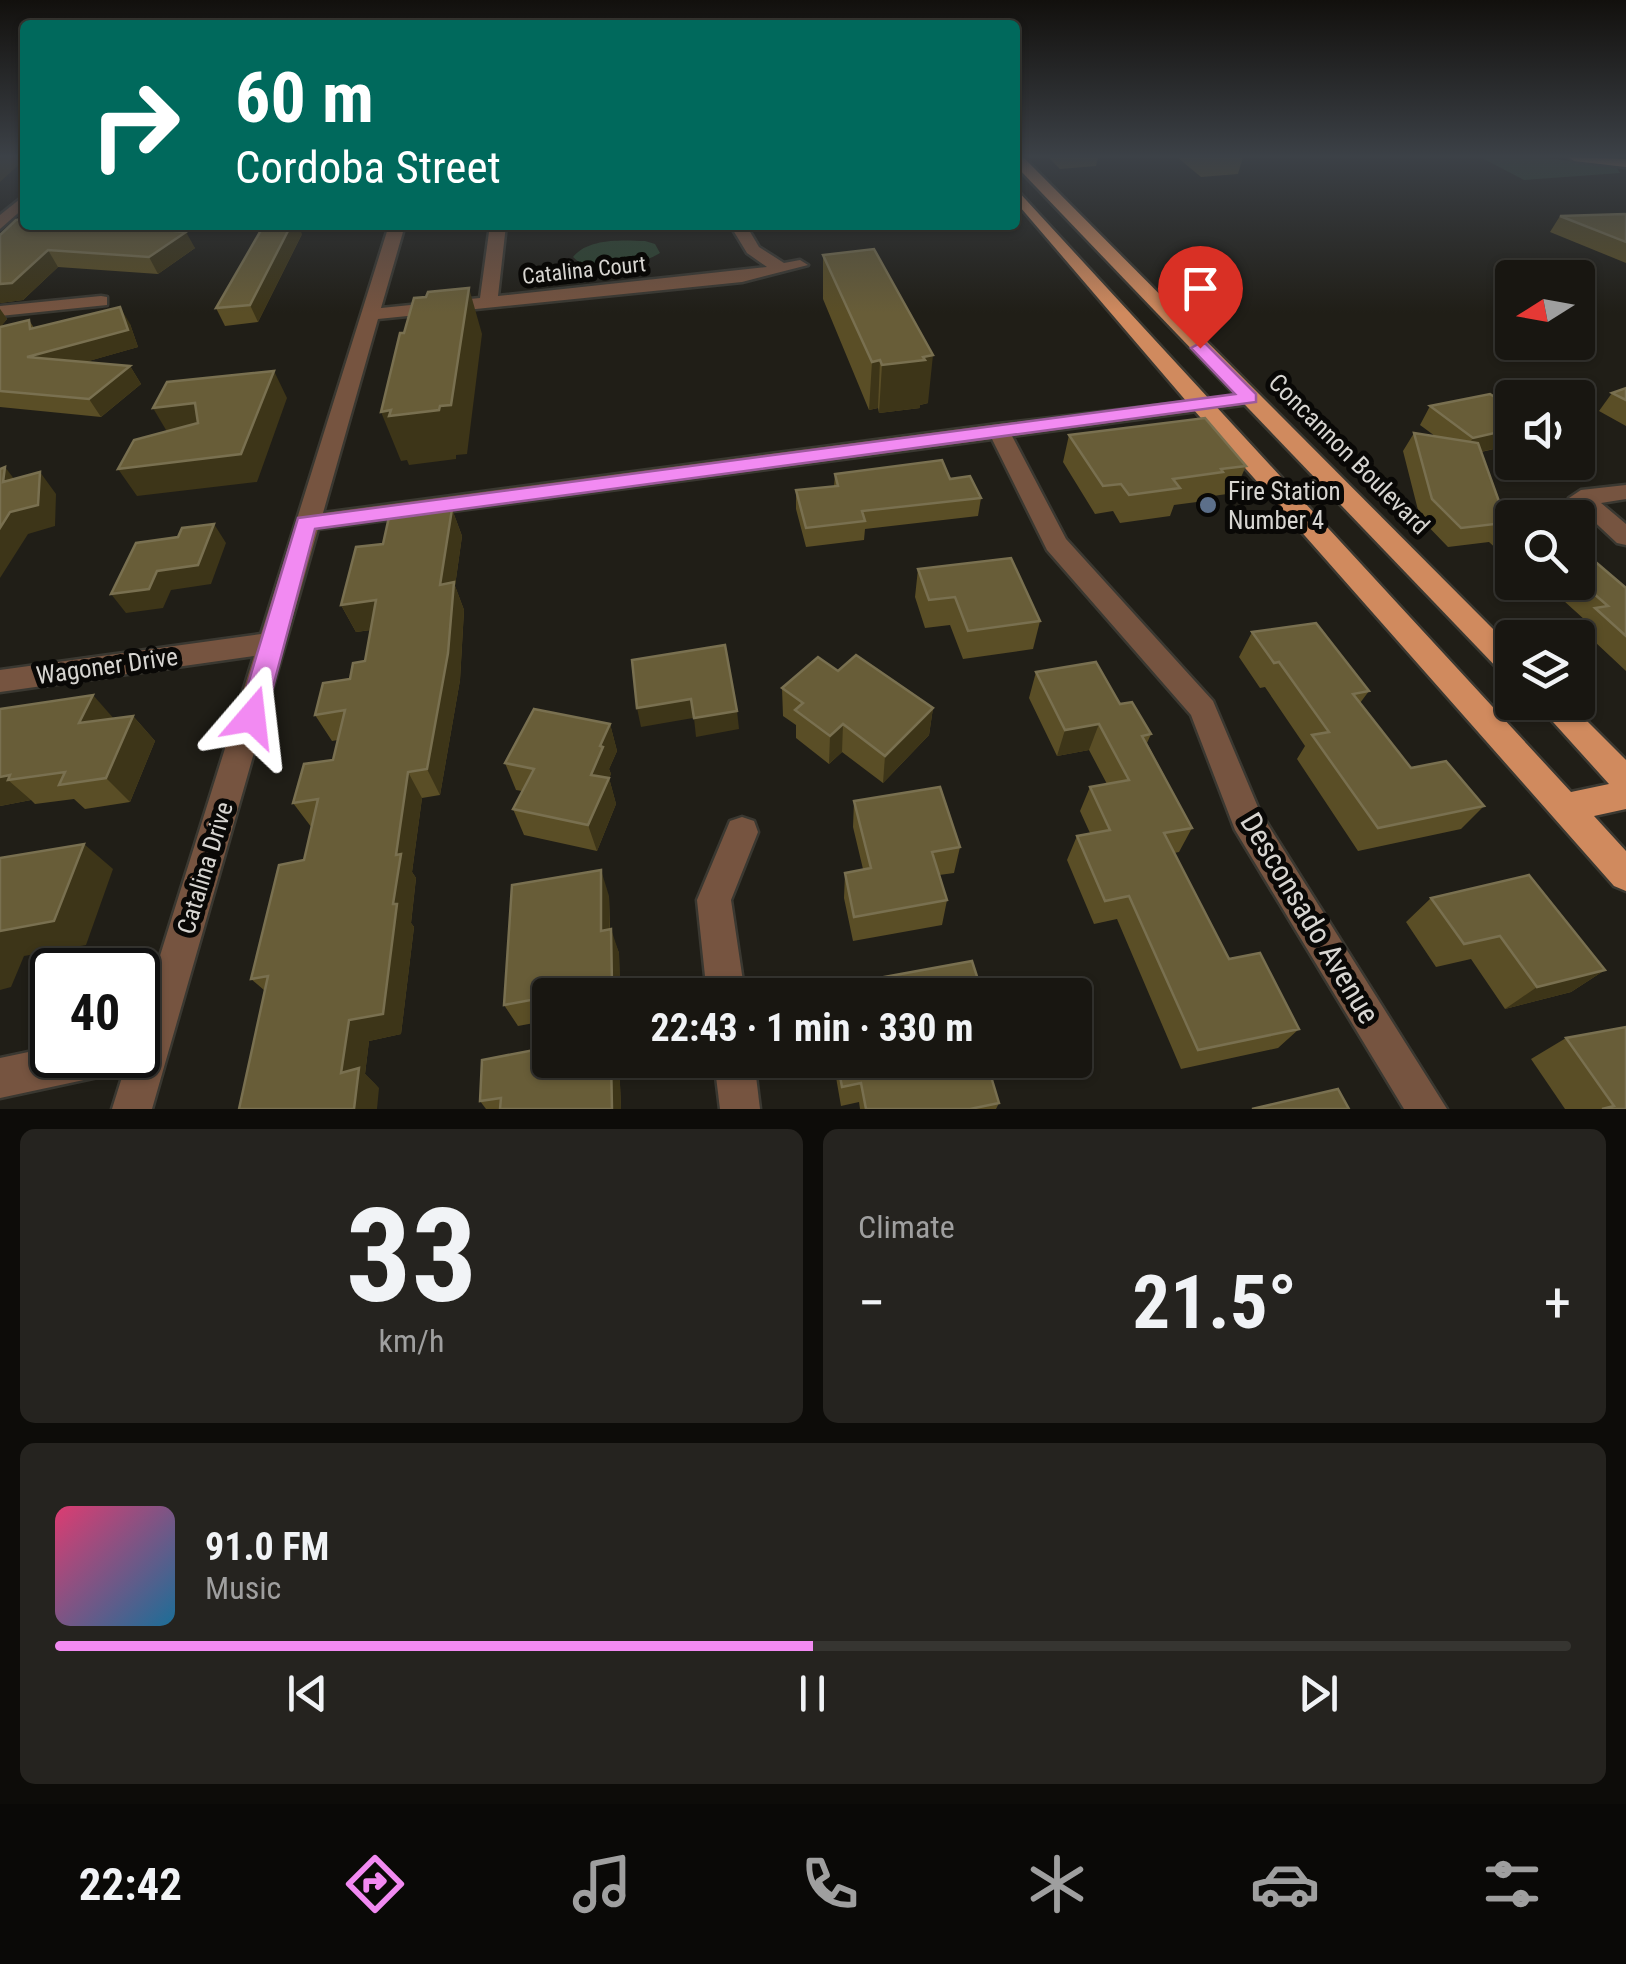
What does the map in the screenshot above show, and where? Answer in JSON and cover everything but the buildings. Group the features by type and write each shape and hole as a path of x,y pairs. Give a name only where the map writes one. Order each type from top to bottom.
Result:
{"main road":[{"path":"1030,209 1200,404 1626,875"},
{"name":"Concannon Boulevard","path":"1064,209 1495,649"},
{"path":"1567,720 1626,780"},
{"path":"1566,807 1626,795"}],"street":[{"name":"Catalina Drive","path":"160,999 274,644 306,523 396,230"},
{"path":"488,302 497,230"},
{"name":"Catalina Court","path":"371,314 742,277 790,267 753,250 741,230"},
{"path":"0,310 101,301"},
{"path":"306,523 1249,398"},
{"name":"Desconsado Avenue","path":"998,430 1056,544 1203,709 1246,820 1427,1109"},
{"path":"1626,492 1581,498 1626,536"},
{"name":"Wagoner Drive","path":"0,680 274,644"},
{"path":"724,978 714,900 742,832"},
{"path":"0,1078 30,1072"},
{"name":"Catalina Drive","path":"132,1109 138,1078"},
{"path":"736,1078 740,1109"}],"green space":[{"path":"596,243 655,244 660,253 629,265 592,267 573,257"}],"place":[{"name":"Fire Station Number 4","path":"1208,505"}],"route":[{"path":"252,717 306,523 1249,398 1200,348"}]}
